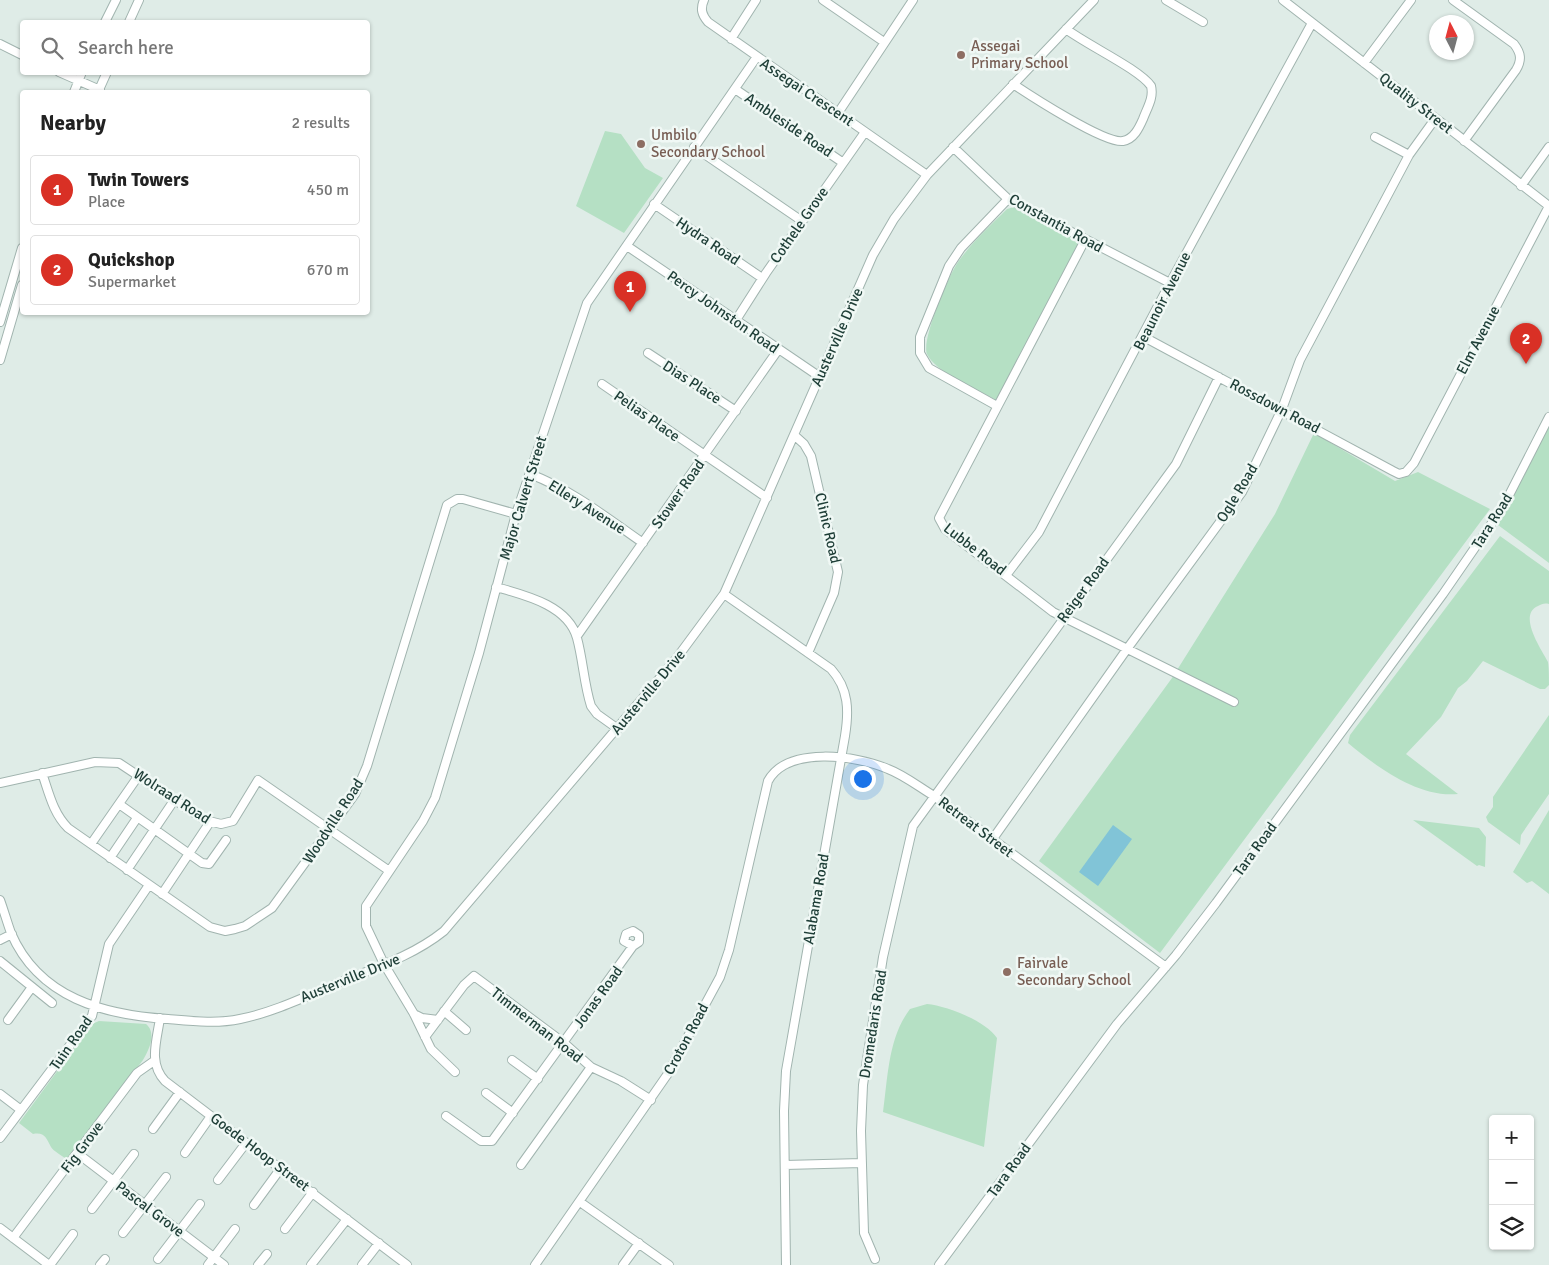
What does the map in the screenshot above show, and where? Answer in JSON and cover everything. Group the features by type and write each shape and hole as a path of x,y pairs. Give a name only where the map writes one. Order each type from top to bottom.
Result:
{"street":[{"path":"106,20 116,0"},
{"path":"130,20 138,0"},
{"name":"Assegai Crescent","path":"704,0 701,9 702,16 731,39 928,175"},
{"path":"731,39 756,0"},
{"path":"823,0 884,42"},
{"path":"838,113 913,0"},
{"name":"Austerville Drive","path":"0,900 12,934 40,974 57,989 94,1007 160,1018 222,1021 247,1018 384,964 421,947 456,920 676,659 724,594 884,236 907,200 953,147 1094,0"},
{"path":"1166,0 1203,22"},
{"name":"Quality Street","path":"1282,0 1549,206"},
{"path":"1364,64 1411,0"},
{"path":"1453,0 1514,44 1521,59 1516,70 1464,141"},
{"name":"Beaunoir Avenue","path":"1007,574 1040,532 1144,337 1170,283 1312,23"},
{"path":"1013,84 1069,119 1108,138 1122,141 1134,135 1151,99 1151,86 1142,76 1084,43 1066,29"},
{"path":"0,44 20,54"},
{"name":"Major Calvert Street","path":"455,1072 431,1049 414,1014 384,964 366,926 365,916 369,898 423,821 435,798 516,514 585,308 654,204 756,58"},
{"path":"65,75 94,90"},
{"path":"75,90 81,75"},
{"path":"99,90 106,75"},
{"name":"Ambleside Road","path":"735,89 842,162"},
{"name":"Ogle Road","path":"992,840 1127,649 1233,505 1248,480 1282,409 1300,360 1409,155 1435,119"},
{"name":"Cothele Grove","path":"736,320 762,278 865,132"},
{"path":"1375,137 1409,155"},
{"path":"694,147 802,221"},
{"name":"Constantia Road","path":"953,147 1008,199 1170,283"},
{"path":"1521,186 1549,147"},
{"path":"997,406 929,368 924,362 919,346 922,329 954,257 1008,199"},
{"name":"Hydra Road","path":"654,204 762,278"},
{"name":"Elm Avenue","path":"1406,472 1414,462 1549,206"},
{"name":"Lubbe Road","path":"1085,240 939,518 945,529 1007,574 1048,608 1234,702"},
{"name":"Percy Johnston Road","path":"626,246 820,377"},
{"path":"0,322 20,255"},
{"path":"0,360 20,292"},
{"name":"Rossdown Road","path":"1144,337 1282,409 1400,474 1406,472"},
{"name":"Stower Road","path":"576,636 778,350"},
{"name":"Dias Place","path":"648,353 736,411"},
{"name":"Reiger Road","path":"934,796 1176,464 1219,377"},
{"name":"Pelias Place","path":"602,384 768,498"},
{"name":"Tara Road","path":"939,1265 1117,1024 1166,967 1216,903 1494,522 1549,417"},
{"name":"Clinic Road","path":"794,435 804,444 811,456 838,572 834,592 808,653"},
{"name":"Ellery Avenue","path":"530,474 550,481 573,495 643,543"},
{"name":"Woodville Road","path":"42,773 59,819 91,844 215,930 225,931 245,926 262,916 279,901 330,830 362,781 447,504 457,499 463,499 516,514"},
{"path":"496,588 535,598 568,623 576,636 591,706 597,714 618,729"},
{"name":"Alabama Road","path":"724,594 831,669 842,683 845,691 848,718 786,1071 784,1165 786,1265"},
{"name":"Retreat Street","path":"768,781 780,766 790,762 841,757 885,767 934,796 1166,967"},
{"name":"Wolraad Road","path":"0,783 107,761 119,763 210,822 221,824 234,821 258,780 388,870"},
{"path":"91,844 139,775"},
{"name":"Croton Road","path":"535,1265 651,1100 681,1051 726,964 768,781"},
{"name":"Dromedaris Road","path":"875,1259 864,1237 862,1163 864,1073 883,956 909,837 917,819 934,796"},
{"path":"127,870 175,799"},
{"path":"119,804 202,864 209,864 226,840"},
{"path":"110,858 137,818"},
{"path":"162,894 210,822"},
{"name":"Tuin Road","path":"0,1138 92,1016 104,955 109,944 149,885"},
{"path":"0,940 12,934"},
{"name":"Jonas Road","path":"446,1116 481,1141 489,1142 514,1113 633,946"},
{"path":"0,961 52,1003"},
{"name":"Timmerman Road","path":"425,1037 468,979 474,976 564,1044 591,1068 613,1076 651,1100"},
{"path":"8,1020 32,987"},
{"path":"444,1011 466,1030"},
{"path":"414,1014 422,1018 438,1020"},
{"path":"154,1061 160,1018"},
{"path":"512,1060 538,1079"},
{"name":"Goede Hoop Street","path":"154,1061 159,1074 180,1092 407,1265"},
{"name":"Fig Grove","path":"13,1238 137,1074 154,1061"},
{"path":"521,1165 591,1068"},
{"path":"153,1129 180,1092"},
{"path":"486,1093 514,1113"},
{"path":"0,1094 21,1110"},
{"path":"185,1153 211,1116"},
{"path":"218,1180 246,1143"},
{"name":"Pascal Grove","path":"77,1153 224,1265"},
{"path":"92,1209 134,1154"},
{"path":"784,1165 862,1163"},
{"path":"254,1205 281,1168"},
{"path":"123,1233 166,1177"},
{"path":"285,1229 313,1192"},
{"path":"580,1202 668,1265"},
{"path":"158,1259 200,1204"},
{"path":"311,1265 347,1219"},
{"path":"0,1228 50,1265 73,1234"},
{"path":"208,1265 235,1229"},
{"path":"362,1265 378,1243"},
{"path":"624,1265 639,1243"},
{"path":"258,1265 267,1254"}],"green space":[{"path":"605,131 621,134 645,168 663,178 624,233 576,206"},
{"path":"1014,207 1078,240 1078,247 996,400 948,374 932,361 927,354 926,347 937,308 958,262 975,241 1007,209"},
{"path":"1549,419 1549,563 1498,525"},
{"path":"1314,433 1395,481 1418,472 1490,509 1160,953 1039,861 1172,678 1275,514"},
{"path":"1500,536 1549,571 1549,604 1543,604 1532,610 1530,625 1548,662 1549,685 1545,689 1540,689 1483,661 1467,681 1458,688 1441,717 1406,754 1458,794 1428,791 1399,779 1372,762 1348,743 1350,735"},
{"path":"1549,715 1549,794 1521,835 1520,845 1488,822 1486,817 1493,807 1493,797"},
{"path":"1549,810 1549,894 1532,881 1527,883 1513,872"},
{"path":"1413,820 1479,828 1486,837 1485,867 1477,866"},
{"path":"927,1004 965,1015 984,1026 997,1038 984,1147 883,1112 890,1058 897,1032 910,1009"},
{"path":"99,1021 146,1024 151,1032 151,1042 143,1060 67,1160 52,1149 45,1136 33,1134 19,1123 92,1024"}],"water":[{"path":"1113,825 1132,839 1098,886 1079,872"}],"place":[{"name":"Assegai Primary School","path":"961,55"},
{"name":"Umbilo Secondary School","path":"641,144"},
{"name":"Twin Towers","path":"630,312"},
{"name":"Quickshop","path":"1526,364"},
{"name":"Fairvale Secondary School","path":"1007,972"}]}
